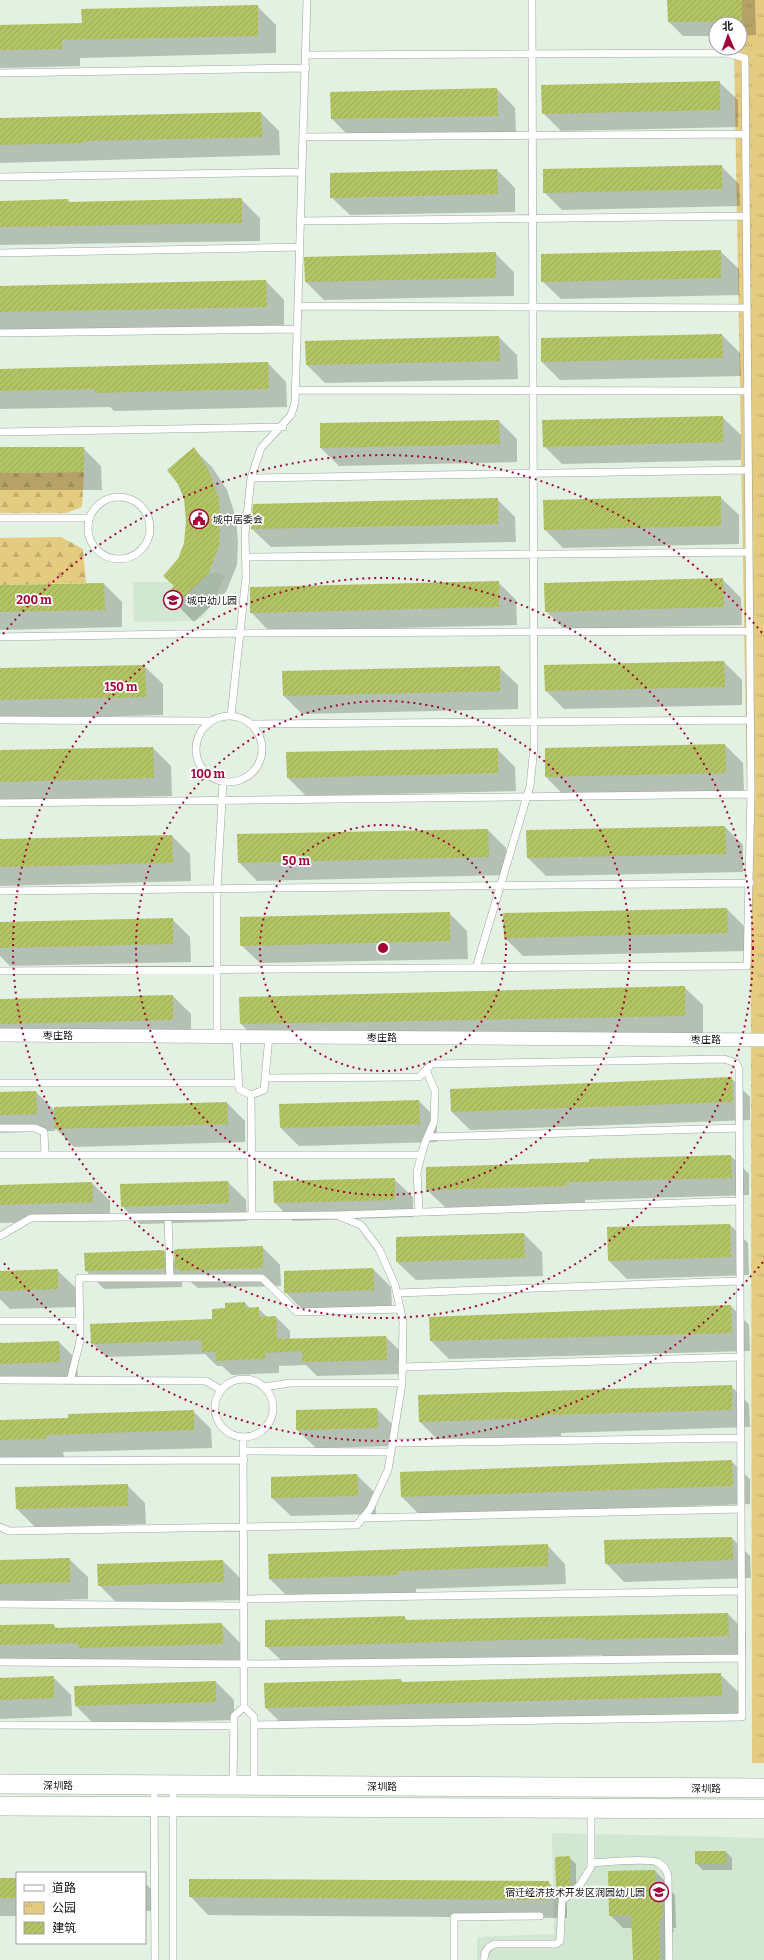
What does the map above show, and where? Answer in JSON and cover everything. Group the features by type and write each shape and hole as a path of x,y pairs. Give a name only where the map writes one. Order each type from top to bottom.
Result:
{"street":[{"name":"枣庄路","path":"0,1035 764,1040"},
{"name":"深圳路","path":"0,1784 764,1788"},
{"name":"深圳路","path":"0,1806 764,1809"}],"lane":[{"path":"231,716 246,577 245,534 251,478 261,448 291,416 295,403 307,0"},
{"path":"476,968 530,786 534,747 532,0"},
{"path":"0,971 748,966 751,794 745,58 726,53 306,55"},
{"path":"0,73 306,68"},
{"path":"303,137 745,134"},
{"path":"0,177 302,172"},
{"path":"300,221 746,216"},
{"path":"0,253 300,248"},
{"path":"298,306 747,308"},
{"path":"0,333 297,329"},
{"path":"295,390 747,391"},
{"path":"0,432 282,427"},
{"path":"251,478 748,470"},
{"path":"121,497 131,499 143,508 150,522 150,532 142,550 123,560 112,559 102,555 94,548 89,539 87,529 89,518 94,509 101,502 110,498 121,497"},
{"path":"0,518 89,518"},
{"path":"246,557 749,552"},
{"path":"0,637 240,633 749,631"},
{"path":"231,716 241,718 250,724 257,732 262,742 262,752 260,762 254,771 245,778 234,782 223,782 208,775 197,761 195,750 197,738 203,728 211,721 220,717 231,716"},
{"path":"0,720 211,721"},
{"path":"250,724 750,720"},
{"path":"217,1036 216,889 223,782"},
{"path":"0,803 751,794"},
{"path":"0,891 750,883"},
{"path":"236,1036 239,1089 251,1095 264,1090 269,1036"},
{"path":"254,1725 742,1717 739,1069 736,1063 724,1059 432,1064 419,1077 265,1078"},
{"path":"419,1212 417,1172 421,1155 434,1122 435,1091 426,1070"},
{"path":"0,1084 239,1083"},
{"path":"251,1095 252,1216"},
{"path":"0,1128 35,1128 44,1132 45,1155"},
{"path":"428,1137 739,1128"},
{"path":"0,1155 421,1155"},
{"path":"0,1236 4,1232 32,1218 336,1215 739,1201"},
{"path":"0,1527 9,1531 357,1525 370,1509 388,1470 402,1383 403,1322 397,1293 379,1249 361,1225 336,1215"},
{"path":"168,1217 170,1278"},
{"path":"70,1381 80,1341 79,1278 262,1278 297,1312 400,1309"},
{"path":"397,1293 740,1281"},
{"path":"0,1321 80,1321"},
{"path":"402,1367 740,1357"},
{"path":"246,1379 256,1381 264,1387 270,1394 273,1404 269,1422 263,1430 243,1437 228,1432 216,1417 216,1398 221,1390 232,1382 246,1379"},
{"path":"0,1380 206,1382 221,1390"},
{"path":"264,1387 290,1383 402,1383"},
{"path":"243,1437 244,1707 254,1717 254,1786"},
{"path":"393,1443 740,1438"},
{"path":"244,1451 391,1452"},
{"path":"0,1461 244,1460"},
{"path":"362,1518 741,1509"},
{"path":"0,1604 244,1603 741,1591"},
{"path":"0,1662 244,1664 741,1658"},
{"path":"233,1786 234,1716 244,1707"},
{"path":"0,1725 234,1726"},
{"path":"155,1960 163,1806 173,1784"},
{"path":"154,1785 163,1806 173,1960"},
{"path":"484,1960 484,1954 488,1948 494,1944 556,1944 560,1942 562,1901 584,1880 591,1863 591,1808"},
{"path":"591,1863 652,1861 662,1866 667,1871 669,1960"},
{"path":"454,1960 454,1917 540,1916"}],"shaded area":[{"name":"城中幼儿园","path":"216,572 225,577 204,617 192,621 134,622 133,582 188,582"},
{"name":"宿迁经济技术开发区润园幼儿园","path":"552,1833 764,1838 764,1960 477,1960 477,1937 554,1934"}],"green space":[{"path":"734,0 764,0 764,1763 752,1763 751,1016 734,56 748,56 748,16 734,16"},
{"path":"84,472 82,507 66,513 0,513 0,473"},
{"path":"61,537 83,549 86,583 0,585 0,538"}],"building":[{"path":"667,0 742,0 742,16 708,16 708,21 668,22"},
{"path":"258,5 258,36 62,40 62,49 0,50 0,25 82,23 81,9"},
{"path":"720,81 720,110 542,114 541,85"},
{"path":"497,88 498,116 331,119 330,92"},
{"path":"261,112 262,137 85,141 85,143 0,145 0,118"},
{"path":"722,165 722,189 543,193 543,169"},
{"path":"497,169 498,194 330,198 330,173"},
{"path":"242,198 242,223 0,227 0,201 68,199 68,202"},
{"path":"721,250 721,278 541,282 541,254"},
{"path":"496,252 496,278 305,282 304,257"},
{"path":"266,280 267,307 0,312 0,286"},
{"path":"722,334 723,358 541,362 541,338"},
{"path":"499,336 500,361 306,365 305,341"},
{"path":"268,362 269,389 95,393 95,389 0,391 0,369"},
{"path":"723,416 723,442 543,447 542,420"},
{"path":"499,420 500,444 320,448 320,423"},
{"path":"0,447 84,447 84,472 0,473"},
{"path":"194,447 209,471 219,499 219,546 208,574 175,605 165,595 174,586 163,576 178,559 184,543 186,521 184,499 178,484 167,470"},
{"path":"721,496 721,526 544,530 543,500"},
{"path":"498,498 498,524 251,529 253,504"},
{"path":"723,578 724,607 545,612 544,583"},
{"path":"499,581 499,607 250,613 250,587"},
{"path":"104,583 105,610 0,612 0,585"},
{"path":"724,661 725,687 545,691 544,665"},
{"path":"145,665 146,697 0,700 0,668"},
{"path":"500,666 500,691 283,696 282,671"},
{"path":"725,744 726,773 545,777 545,748"},
{"path":"153,747 154,778 0,782 0,750"},
{"path":"498,748 498,773 287,778 286,752"},
{"path":"725,826 726,854 527,858 526,830"},
{"path":"488,829 489,857 238,863 237,834"},
{"path":"172,835 173,863 0,867 0,839"},
{"path":"727,908 728,933 504,938 503,913"},
{"path":"450,912 450,941 240,946 240,917"},
{"path":"173,918 173,944 0,948 0,922"},
{"path":"685,986 685,1016 240,1024 239,997"},
{"path":"173,995 173,1020 0,1024 0,999"},
{"path":"732,1077 733,1102 451,1112 450,1089"},
{"path":"36,1091 37,1114 0,1115 0,1092"},
{"path":"419,1100 420,1124 280,1128 279,1104"},
{"path":"227,1102 228,1124 55,1129 54,1107"},
{"path":"731,1155 732,1178 567,1182 567,1186 426,1190 426,1167 589,1162 589,1159"},
{"path":"395,1178 395,1200 274,1203 273,1181"},
{"path":"228,1181 229,1203 121,1207 120,1184"},
{"path":"92,1182 93,1202 0,1205 0,1185"},
{"path":"730,1224 731,1257 608,1261 607,1227"},
{"path":"524,1233 525,1258 396,1262 396,1237"},
{"path":"263,1246 263,1268 179,1271 179,1268 175,1269 174,1250"},
{"path":"164,1250 165,1269 85,1271 84,1253"},
{"path":"373,1268 374,1290 284,1293 284,1271"},
{"path":"58,1269 58,1289 0,1291 0,1271"},
{"path":"245,1302 245,1308 259,1307 259,1317 276,1316 277,1339 386,1336 387,1360 302,1362 302,1351 265,1353 265,1359 216,1361 216,1352 202,1352 201,1340 91,1344 90,1324 212,1319 212,1309 225,1308 225,1303"},
{"path":"731,1305 732,1333 430,1341 429,1317"},
{"path":"59,1341 60,1362 0,1364 0,1343"},
{"path":"732,1385 732,1410 543,1415 543,1418 419,1422 418,1395"},
{"path":"377,1408 378,1428 296,1430 296,1410"},
{"path":"194,1410 194,1430 46,1435 46,1439 0,1440 0,1420 68,1418 68,1414"},
{"path":"732,1460 733,1486 401,1497 400,1472"},
{"path":"357,1474 358,1496 271,1498 271,1477"},
{"path":"128,1484 128,1506 16,1509 15,1487"},
{"path":"732,1537 733,1560 605,1564 604,1540"},
{"path":"548,1544 548,1566 398,1571 398,1575 269,1579 268,1554"},
{"path":"70,1558 70,1582 0,1584 0,1560"},
{"path":"223,1560 224,1582 98,1586 97,1564"},
{"path":"728,1613 729,1636 585,1640 585,1638 265,1647 265,1620 405,1616 405,1620"},
{"path":"222,1623 223,1644 78,1648 78,1643 0,1645 0,1625 54,1624 54,1628"},
{"path":"721,1673 722,1696 265,1708 264,1683 401,1679 401,1682"},
{"path":"54,1676 54,1698 0,1700 0,1678"},
{"path":"216,1681 216,1702 75,1706 74,1686"},
{"path":"695,1851 726,1851 726,1864 695,1864"},
{"path":"570,1856 570,1886 556,1886 555,1857"},
{"path":"655,1870 656,1882 662,1882 663,1915 661,1916 661,1920 659,1920 660,1960 633,1960 631,1915 609,1916 608,1871"},
{"path":"0,1878 16,1878 16,1898 0,1898"},
{"path":"189,1879 549,1881 549,1900 189,1897"}],"place":[{"name":"城中居委会","path":"199,519"},
{"name":"城中幼儿园","path":"173,600"},
{"name":"宿迁经济技术开发区润园幼儿园","path":"659,1892"}]}
